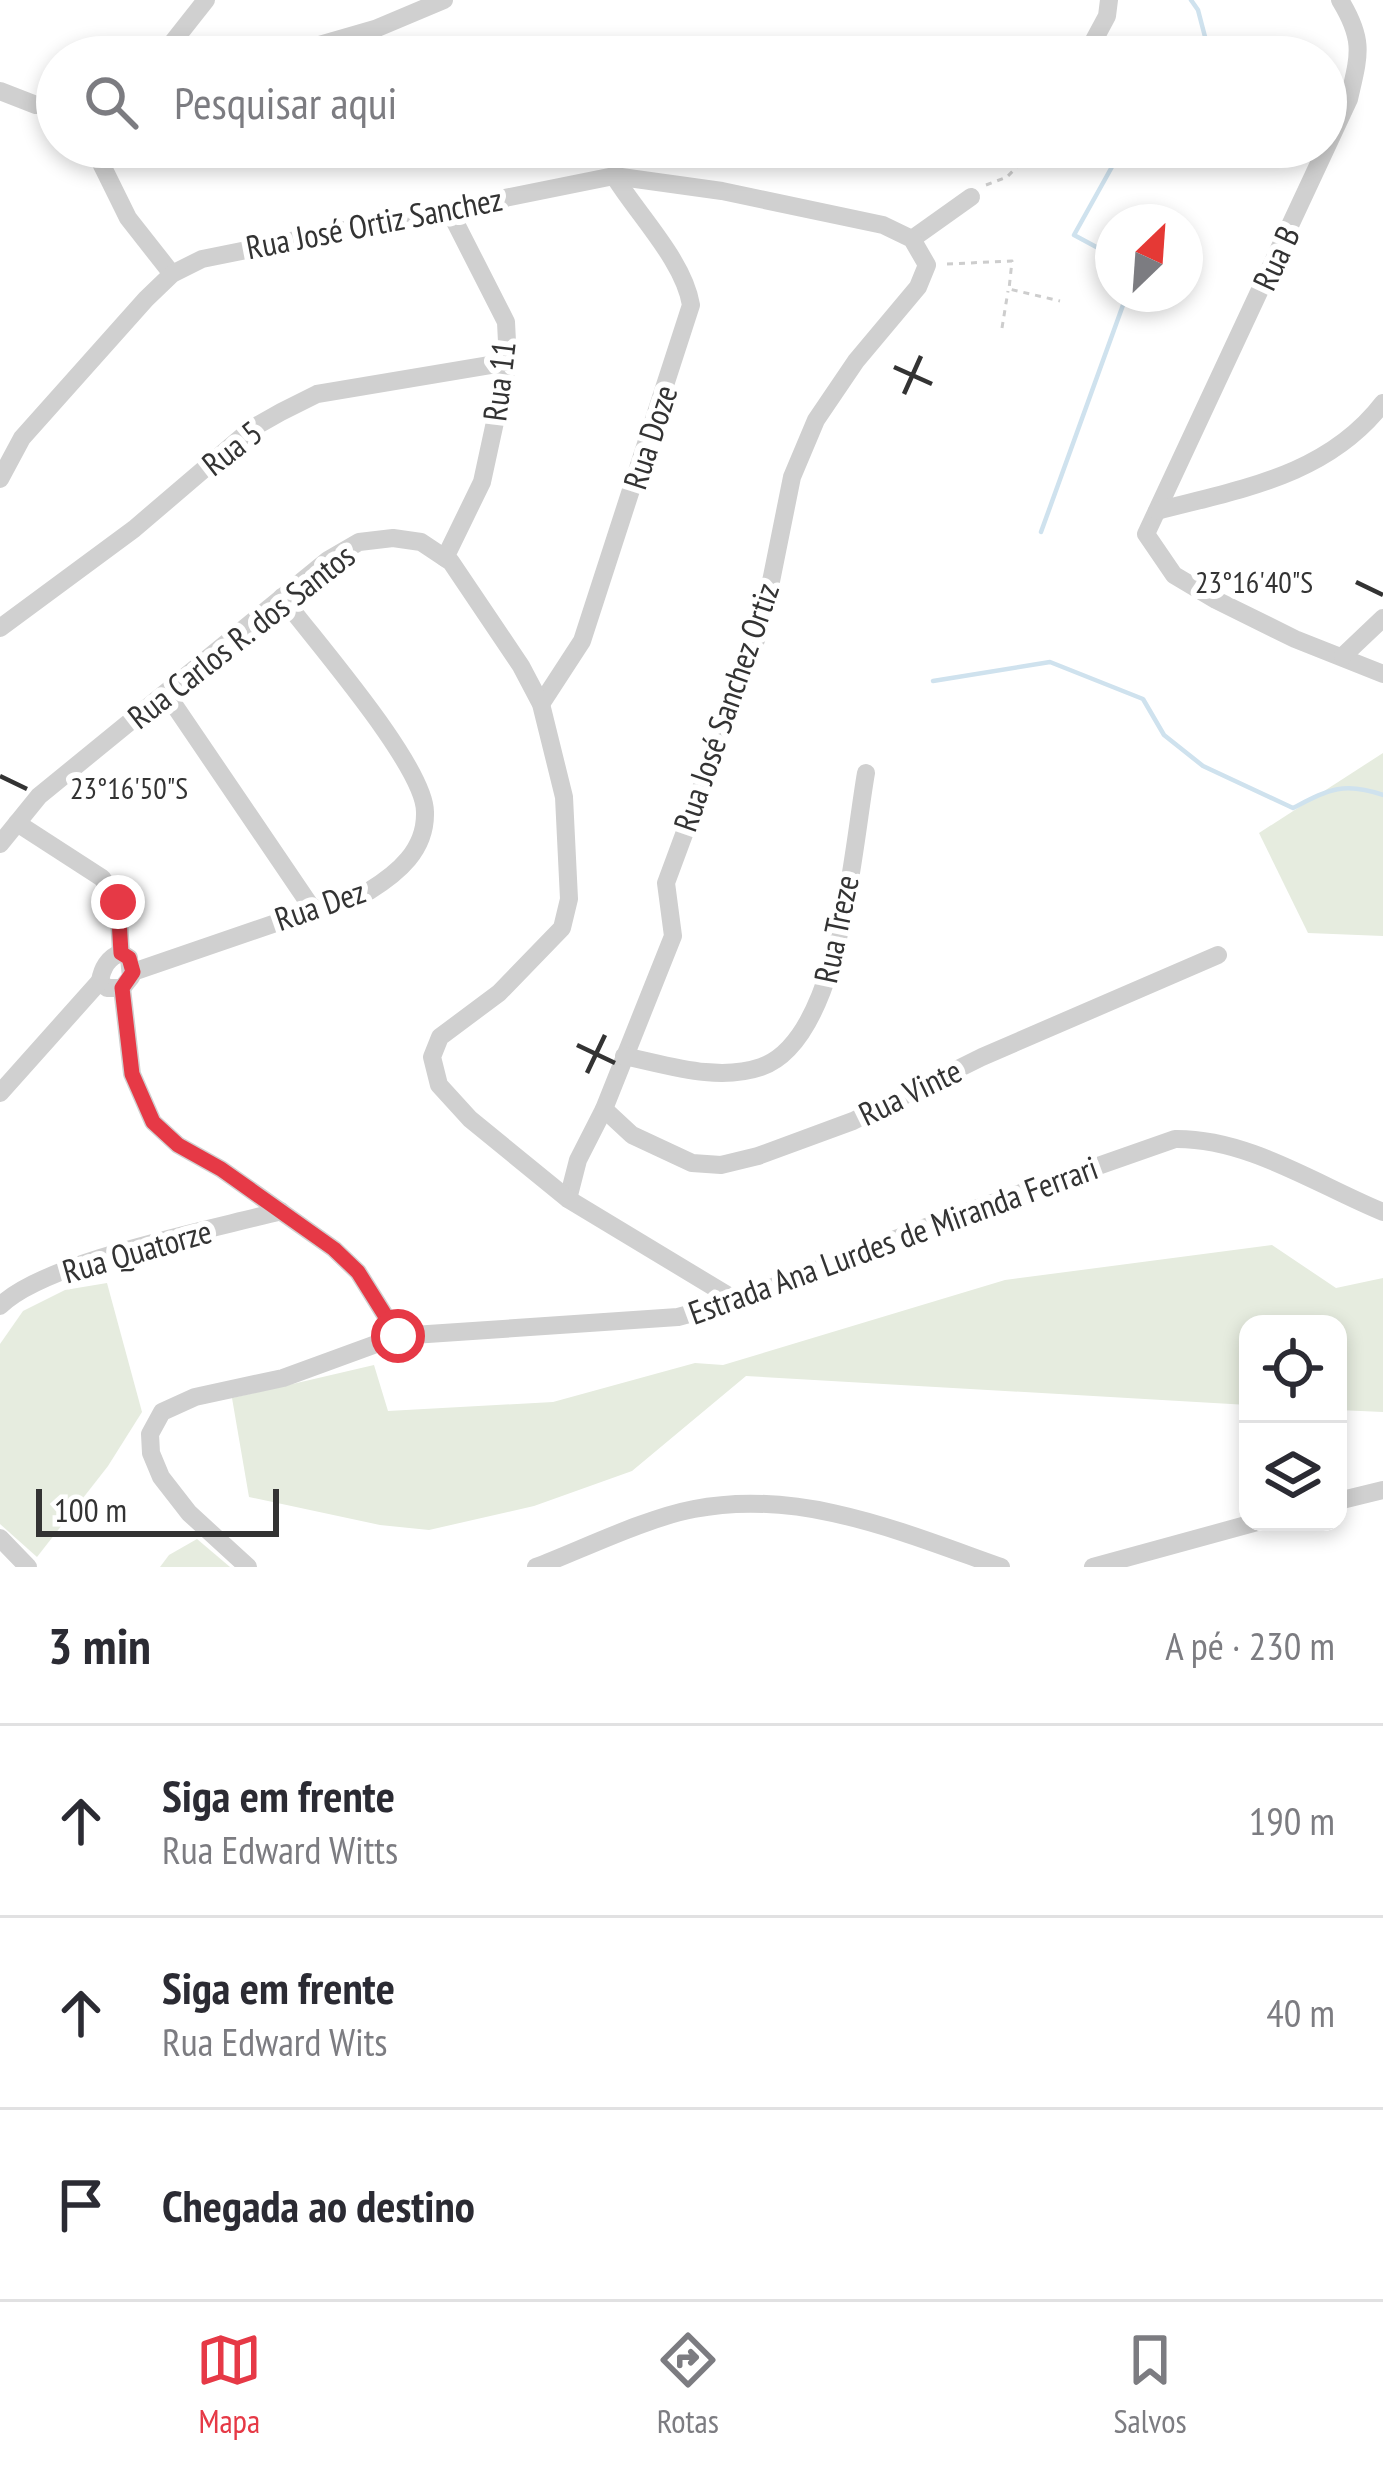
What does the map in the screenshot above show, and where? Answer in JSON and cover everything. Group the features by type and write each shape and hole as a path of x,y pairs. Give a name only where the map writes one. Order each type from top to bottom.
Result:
{"street":[{"path":"178,36 206,0"},
{"path":"351,36 445,0"},
{"path":"1096,36 1109,0"},
{"name":"Rua B","path":"1340,0 1354,24 1360,49 1347,103"},
{"path":"0,91 36,105"},
{"path":"103,168 128,218 172,274"},
{"name":"Rua B","path":"1156,511 1317,168"},
{"name":"Rua José Ortiz Sanchez","path":"0,479 22,438 43,412 172,274 202,259 614,176 722,191 883,225 912,239"},
{"name":"Rua Doze","path":"541,704 582,641 691,305 678,269 614,176"},
{"path":"927,265 912,239 970,197"},
{"name":"Rua 11","path":"445,558 482,482 508,362 506,322 448,208"},
{"name":"Rua José Sanchez Ortiz","path":"568,1199 578,1160 604,1109 673,936 666,883 763,620 792,477 816,420 918,287 927,265"},
{"name":"Rua 5","path":"0,628 134,529 250,429 281,412 317,394 508,362"},
{"path":"1383,403 1366,425 1329,455 1279,479 1156,511 1146,533 1174,575 1295,639 1383,674"},
{"name":"Rua Carlos R. dos Santos","path":"0,844 39,796 282,597 358,542 393,538 421,542 445,558"},
{"path":"445,558 521,666 541,704 564,797 569,899 562,928 499,994 440,1037 432,1058 439,1085 470,1119 568,1199 737,1301"},
{"name":"Rua Dez","path":"127,980 312,908 369,891 400,872 421,833 426,819 424,796 405,760 282,597"},
{"path":"1343,656 1383,618"},
{"path":"166,693 312,908"},
{"name":"Rua Treze","path":"624,1055 696,1072 741,1071 764,1066 796,1040 815,1013 831,970 866,773"},
{"path":"16,823 102,878 118,902 121,953"},
{"path":"121,953 129,958 132,1074 153,1122 178,1145 221,1169 334,1249 358,1272 398,1336"},
{"path":"0,1093 100,981 110,959 121,953"},
{"name":"Rua Vinte","path":"604,1109 632,1136 669,1156 721,1165 758,1156 853,1121 982,1057 1218,955"},
{"path":"100,981 106,988 127,980"},
{"name":"Estrada Ana Lurdes de Miranda Ferrari","path":"248,1567 189,1513 161,1477 151,1453 153,1423 162,1412 195,1397 283,1378 398,1336 678,1317 737,1301 947,1219 1175,1139 1206,1139 1240,1149 1383,1212"},
{"name":"Rua Quatorze","path":"0,1306 44,1278 281,1211"},
{"path":"1347,1500 1383,1490"},
{"path":"536,1567 688,1510 773,1503 871,1521 1001,1567"},
{"path":"1093,1567 1239,1527"},
{"path":"0,1538 19,1563"}],"path":[{"path":"970,197 1016,168"},
{"path":"927,265 1012,261 1003,328"},
{"path":"1009,289 1060,301"}],"shaded area":[{"path":"1383,753 1383,936 1308,933 1259,833"},
{"path":"1272,1245 1336,1288 1383,1278 1383,1412 1347,1410 1347,1315 1239,1315 1239,1404 746,1376 632,1471 534,1506 429,1530 380,1525 249,1497 232,1398 374,1365 388,1411 553,1402 695,1363 723,1365 1005,1280"},
{"path":"107,1283 142,1412 108,1466 37,1557 0,1524 0,1344 23,1311 65,1290"},
{"path":"197,1539 230,1567 160,1567 169,1555"}],"waterway":[{"path":"1191,0 1205,36"},
{"path":"1095,246 1074,235 1111,168"},
{"path":"1041,532 1120,312"},
{"path":"933,681 1050,662 1143,699 1164,735 1203,766 1293,808 1336,789 1383,795"}],"route":[{"path":"118,902 121,953 129,958 133,972 122,988 132,1074 153,1122 178,1145 221,1169 334,1249 358,1272 398,1336"}]}
